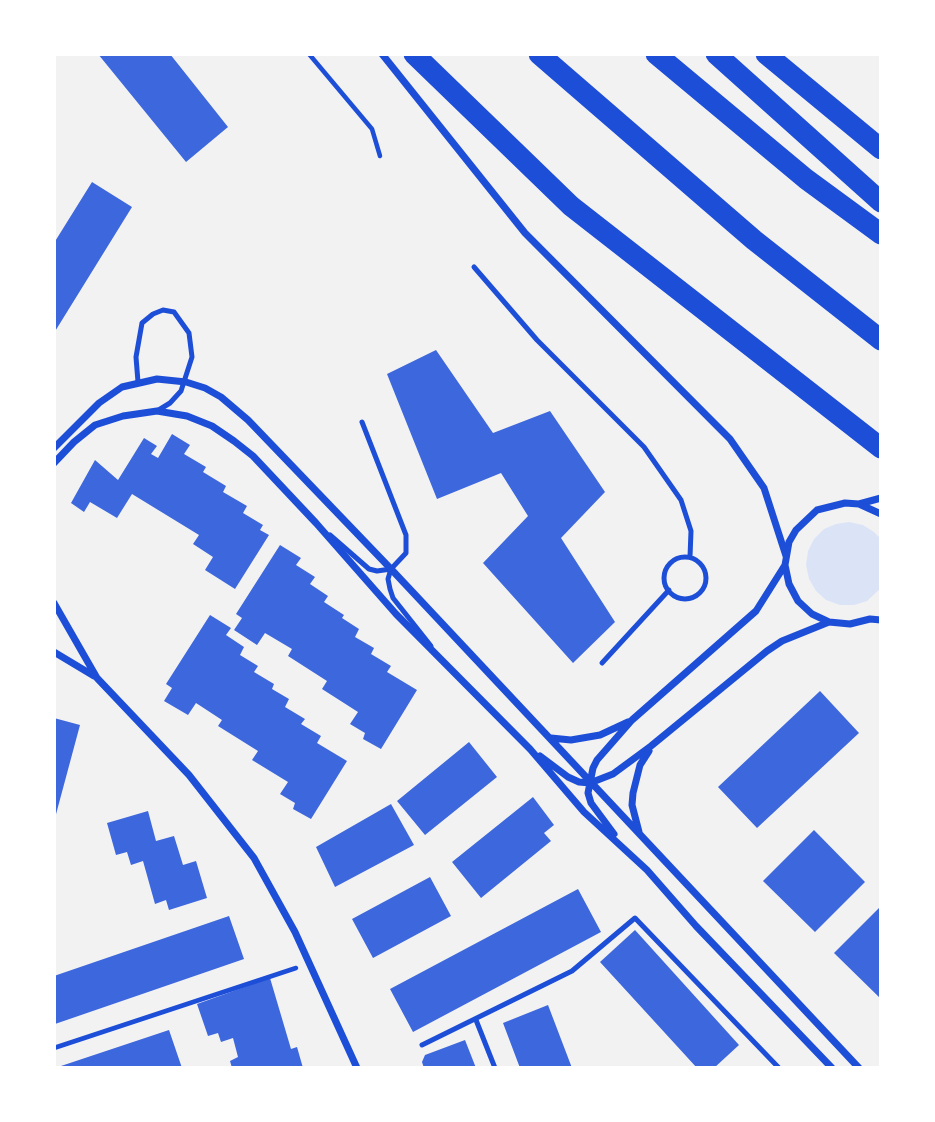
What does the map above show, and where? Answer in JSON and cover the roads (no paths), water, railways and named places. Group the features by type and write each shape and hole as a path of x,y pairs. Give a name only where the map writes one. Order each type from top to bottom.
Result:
{"highway":[{"path":"414,54 571,206 876,444"},
{"path":"539,54 754,240 881,340"},
{"path":"656,54 806,179 881,234"},
{"path":"716,54 881,202"},
{"path":"766,54 881,149"}],"street":[{"path":"383,54 525,233 730,439 764,488 786,560 789,584 798,601 812,614 830,622 850,624 870,619 881,612"},
{"path":"54,448 99,402 122,387 138,382 158,379 186,382 221,397 248,420 391,569 859,1068"},
{"path":"54,463 95,425 123,416 157,411 187,416 212,426 234,441 253,456 368,584 530,749 584,812 627,851 832,1068"},
{"path":"627,851 591,803 588,793 597,760 632,720 756,611 786,560 789,542 796,530 817,510 881,498"},
{"path":"859,504 881,514"},
{"path":"54,603 97,678 189,775 254,858 295,932 357,1068"},
{"path":"870,619 881,620"},
{"path":"530,749 568,777 590,783 613,774 774,646 830,622"},
{"path":"54,652 97,678"},
{"path":"551,738 571,740 600,735 632,720"},
{"path":"640,836 634,818 633,793 640,765 651,746"}],"lane":[{"path":"474,267 537,340 644,447 681,500 691,531 690,557"},
{"path":"138,382 136,357 142,323 163,310 174,312 189,332 192,358 181,391 170,403 157,411"},
{"path":"362,422 406,535 407,553 391,569 388,579 393,598 443,660"},
{"path":"316,523 369,569 391,569"},
{"path":"690,557 702,566 705,586 695,596 688,598 674,595 668,590 665,578 668,566 678,558 690,557"},
{"path":"601,663 668,590"},
{"path":"422,1045 572,971 635,918 779,1068"},
{"path":"476,1020 495,1068"}]}
